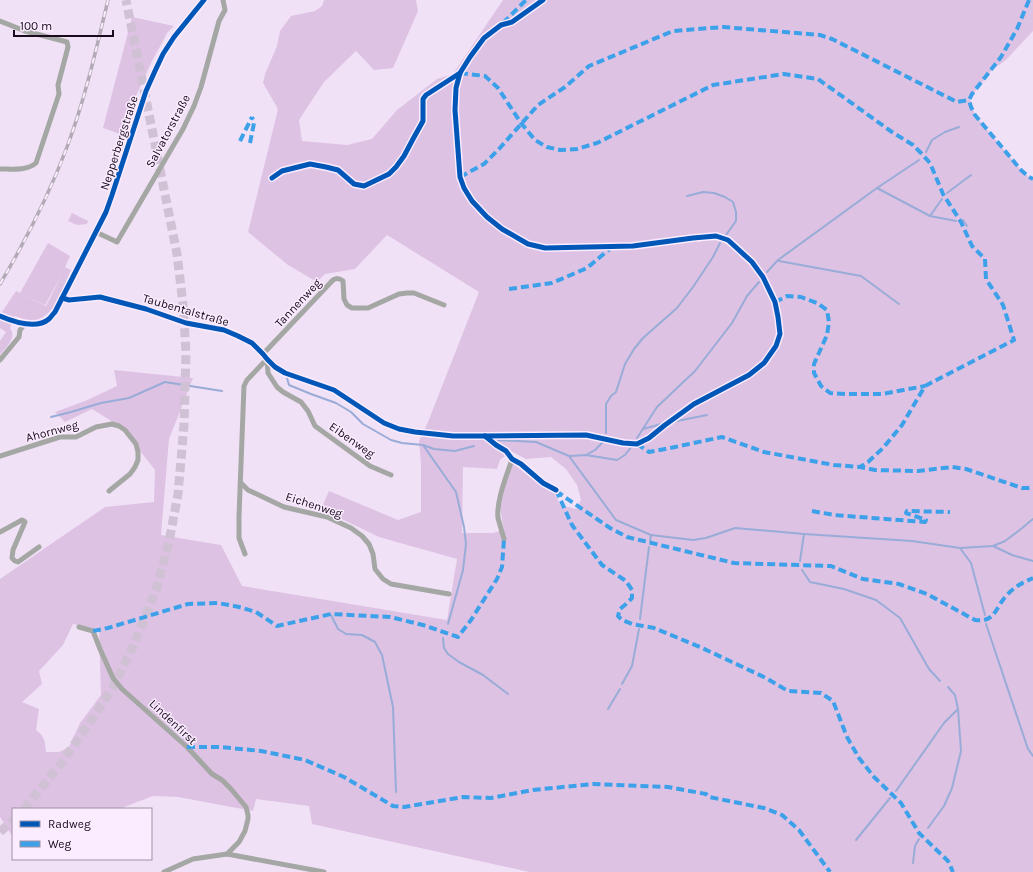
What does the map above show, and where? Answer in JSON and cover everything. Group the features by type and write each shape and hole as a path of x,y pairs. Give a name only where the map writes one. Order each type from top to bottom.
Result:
{"street":[{"name":"Nepperbergstraße","path":"62,298 106,212 146,91 163,54 174,37 204,0"},
{"name":"Salvatorstraße","path":"96,232 117,242 183,129 201,87 219,21 225,10 223,0"},
{"path":"0,21 25,31 67,42 68,47 58,85 59,94 36,163 26,168 0,169"},
{"name":"Tannenweg","path":"264,354 333,280 339,278 343,281 344,299 347,305 352,308 368,308 407,292 414,293 444,305"},
{"name":"Taubentalstraße","path":"62,298 69,300 100,297 146,309 186,323 224,330 252,343 275,367 285,373 334,390 384,422 399,429 432,434 485,436 496,446 506,451 512,459"},
{"path":"12,321 25,324 39,324 48,320 56,312 62,298"},
{"path":"0,360 19,337 20,330 25,324"},
{"path":"245,554 239,538 244,386 247,380 267,359"},
{"name":"Eibenweg","path":"267,359 268,373 277,387 301,402 308,411 315,426 370,466 391,475"},
{"name":"Ahornweg","path":"0,456 60,437 76,438 96,427 112,424 119,426 125,430 136,444 138,460 130,474 109,491"},
{"path":"504,540 498,517 498,508 512,459 521,464 543,483 556,490"},
{"name":"Eichenweg","path":"241,483 248,490 284,507 327,517 351,528 362,536 369,544 373,554 375,569 382,579 391,584 449,594"},
{"path":"0,532 22,520 25,522 13,550 12,558 14,561 18,562 39,547"},
{"name":"Lindenfirst","path":"79,627 93,631 113,678 127,694 187,747 212,774 222,780 246,808 248,819 245,831 239,842 227,854"},
{"path":"164,872 193,859 227,854 324,872"}],"shaded area":[{"path":"324,0 416,0 418,11 393,68 374,70 356,51 324,82 299,120 302,141 347,145 372,139 397,110 437,79 453,74 503,0 1033,0 1033,31 1006,60 993,69 970,99 975,115 1021,170 1029,177 1033,178 1033,872 529,872 312,824 309,806 256,799 253,811 178,797 153,796 122,808 12,808 12,835 0,817 0,579 105,507 154,502 155,470 121,427 92,409 65,422 55,412 85,401 117,386 114,370 193,378 169,439 161,535 221,545 242,586 447,620 457,559 379,537 321,509 329,491 398,520 421,512 421,464 419,441 428,422 479,292 387,235 355,269 325,274 317,282 288,265 248,232 278,109 263,83 265,74 277,46 280,31 291,16 315,11 322,6","holes":["511,451 526,459 551,457 566,469 577,485 581,500 576,509 560,505 555,493 540,485 511,462 500,508 504,530 493,533 462,533 463,467 497,469 500,460","73,624 99,630 101,695 80,723 69,747 59,752 46,752 44,740 36,730 39,709 22,702 42,684 39,671 63,645"]},
{"path":"132,17 174,26 167,33 152,61 136,96 123,135 103,128"},
{"path":"72,213 88,221 87,224 77,225 68,221"},
{"path":"48,243 70,256 65,267 71,270 61,294 51,310 38,319 28,320 14,316 10,328 12,332 11,339 8,346 0,355 0,341 6,332 0,328 0,315 16,291 20,293","holes":["62,274 46,306 20,293 45,305"]}],"waterway":[{"path":"926,152 932,140 945,132 959,127"},
{"path":"877,188 919,160"},
{"path":"947,193 971,175"},
{"path":"767,272 778,260 877,188 930,216 956,221"},
{"path":"687,196 703,192 714,193 733,202 736,212 736,221 726,235"},
{"path":"930,216 942,199"},
{"path":"963,220 967,226"},
{"path":"606,433 606,404 611,396 616,392 625,364 643,338 677,308 713,257 720,243"},
{"path":"779,261 861,276 899,304"},
{"path":"637,438 657,407 695,371 732,323 747,296 759,282"},
{"path":"287,378 289,385 336,403 351,412 363,424 391,440 402,443 423,445 434,449 455,451 474,446"},
{"path":"51,417 101,403 129,398 165,382 222,391"},
{"path":"672,422 707,415"},
{"path":"643,429 665,423"},
{"path":"498,440 536,442 569,456 616,520 651,535 693,540 706,538 735,528 912,541 960,548 993,546 1005,541 1033,519"},
{"path":"586,455 595,450 603,442"},
{"path":"423,445 456,492 464,527 466,544 463,570 448,624"},
{"path":"570,456 586,455 617,460 625,455 632,446"},
{"path":"800,561 804,534"},
{"path":"650,541 651,535"},
{"path":"993,546 1012,555 1033,561"},
{"path":"640,619 649,547"},
{"path":"960,548 971,563 985,615"},
{"path":"802,570 810,582 844,589 876,600 900,618 929,669 940,681"},
{"path":"331,615 338,629 346,634 362,635 375,642 382,655 393,707 396,792"},
{"path":"986,624 1028,749 1033,756"},
{"path":"622,684 632,666 639,629"},
{"path":"443,638 444,648 448,654 459,662 483,675 508,694"},
{"path":"896,791 944,723 958,709 955,695 948,687"},
{"path":"608,709 620,689"},
{"path":"928,828 944,806 952,788 961,751 958,709"},
{"path":"856,840 890,798"},
{"path":"913,863 915,846 919,839"}],"tunnel":[{"path":"25,808 59,766 90,722 112,689 133,647 157,587 169,542 178,494 184,425 186,353 183,304 177,254 126,0"},
{"path":"0,316 12,321"},
{"path":"0,832 12,821"}],"railway":[{"path":"0,284 36,217 53,182 67,147 85,93 108,0"}],"marked path":[{"path":"503,23 526,0"},
{"path":"1029,0 1017,29 1001,57 969,100 975,115 1021,170 1033,179"},
{"path":"460,177 484,164 538,105 565,87 589,66 673,31 723,27 820,35 832,39 957,102 969,100"},
{"path":"460,73 485,76 498,88 521,123 535,140 547,147 560,150 577,149 597,143 713,85 784,74 818,79 892,132 913,145 930,163 943,194 961,222 972,246 985,259 986,279 1003,305 1014,340 925,386 902,425 883,448 868,462 860,467"},
{"path":"240,141 252,117"},
{"path":"250,143 254,123 252,117"},
{"path":"509,289 552,283 587,268 612,247"},
{"path":"775,302 787,296 801,297 817,303 827,310 829,322 827,335 814,364 814,373 821,386 830,393 882,394 925,386"},
{"path":"637,444 649,452 722,437 764,452 834,465 875,470 918,471 952,467 966,469 1022,488 1033,487"},
{"path":"556,490 572,525 602,565 626,581 632,590 632,598 620,609 618,616 622,620 632,624 654,628 700,647 766,678 788,691 821,693 833,701 847,737 859,758 874,777 901,803 919,833 948,861 953,872"},
{"path":"556,491 610,528 627,537 734,563 831,566 863,579 899,584 927,594 975,620 982,620 991,617 1010,592 1019,585 1033,578"},
{"path":"812,511 834,515 925,522 926,520 906,513 907,511 950,512"},
{"path":"93,631 108,628 188,604 218,603 256,612 277,626 331,614 390,617 423,625 458,637 471,620 497,579 502,567 504,539"},
{"path":"187,747 221,747 261,751 305,760 344,777 393,806 404,807 463,797 491,798 533,790 593,784 668,787 706,794 709,797 764,808 782,815 799,830 830,872"}],"cycle path":[{"path":"0,316 25,324 38,324 49,319 55,312 106,212 146,91 163,54 174,37 204,0"},
{"path":"62,298 69,300 100,297 146,309 186,323 224,330 252,343 275,367 285,373 334,390 384,423 399,429 453,436 586,435 623,443 637,444 649,438 694,404 749,375 764,363 776,346 780,334 775,302 763,277 752,262 728,240 716,236 633,246 545,248 528,244 502,229 487,217 472,201 464,188 460,177 455,110 456,88 460,73 484,38 501,25 512,22 543,0"},
{"path":"272,178 282,171 310,164 338,170 354,184 364,186 389,174 404,156 423,121 423,99 426,95 460,73"},
{"path":"485,436 506,451 512,459 521,464 543,483 556,490"}]}
